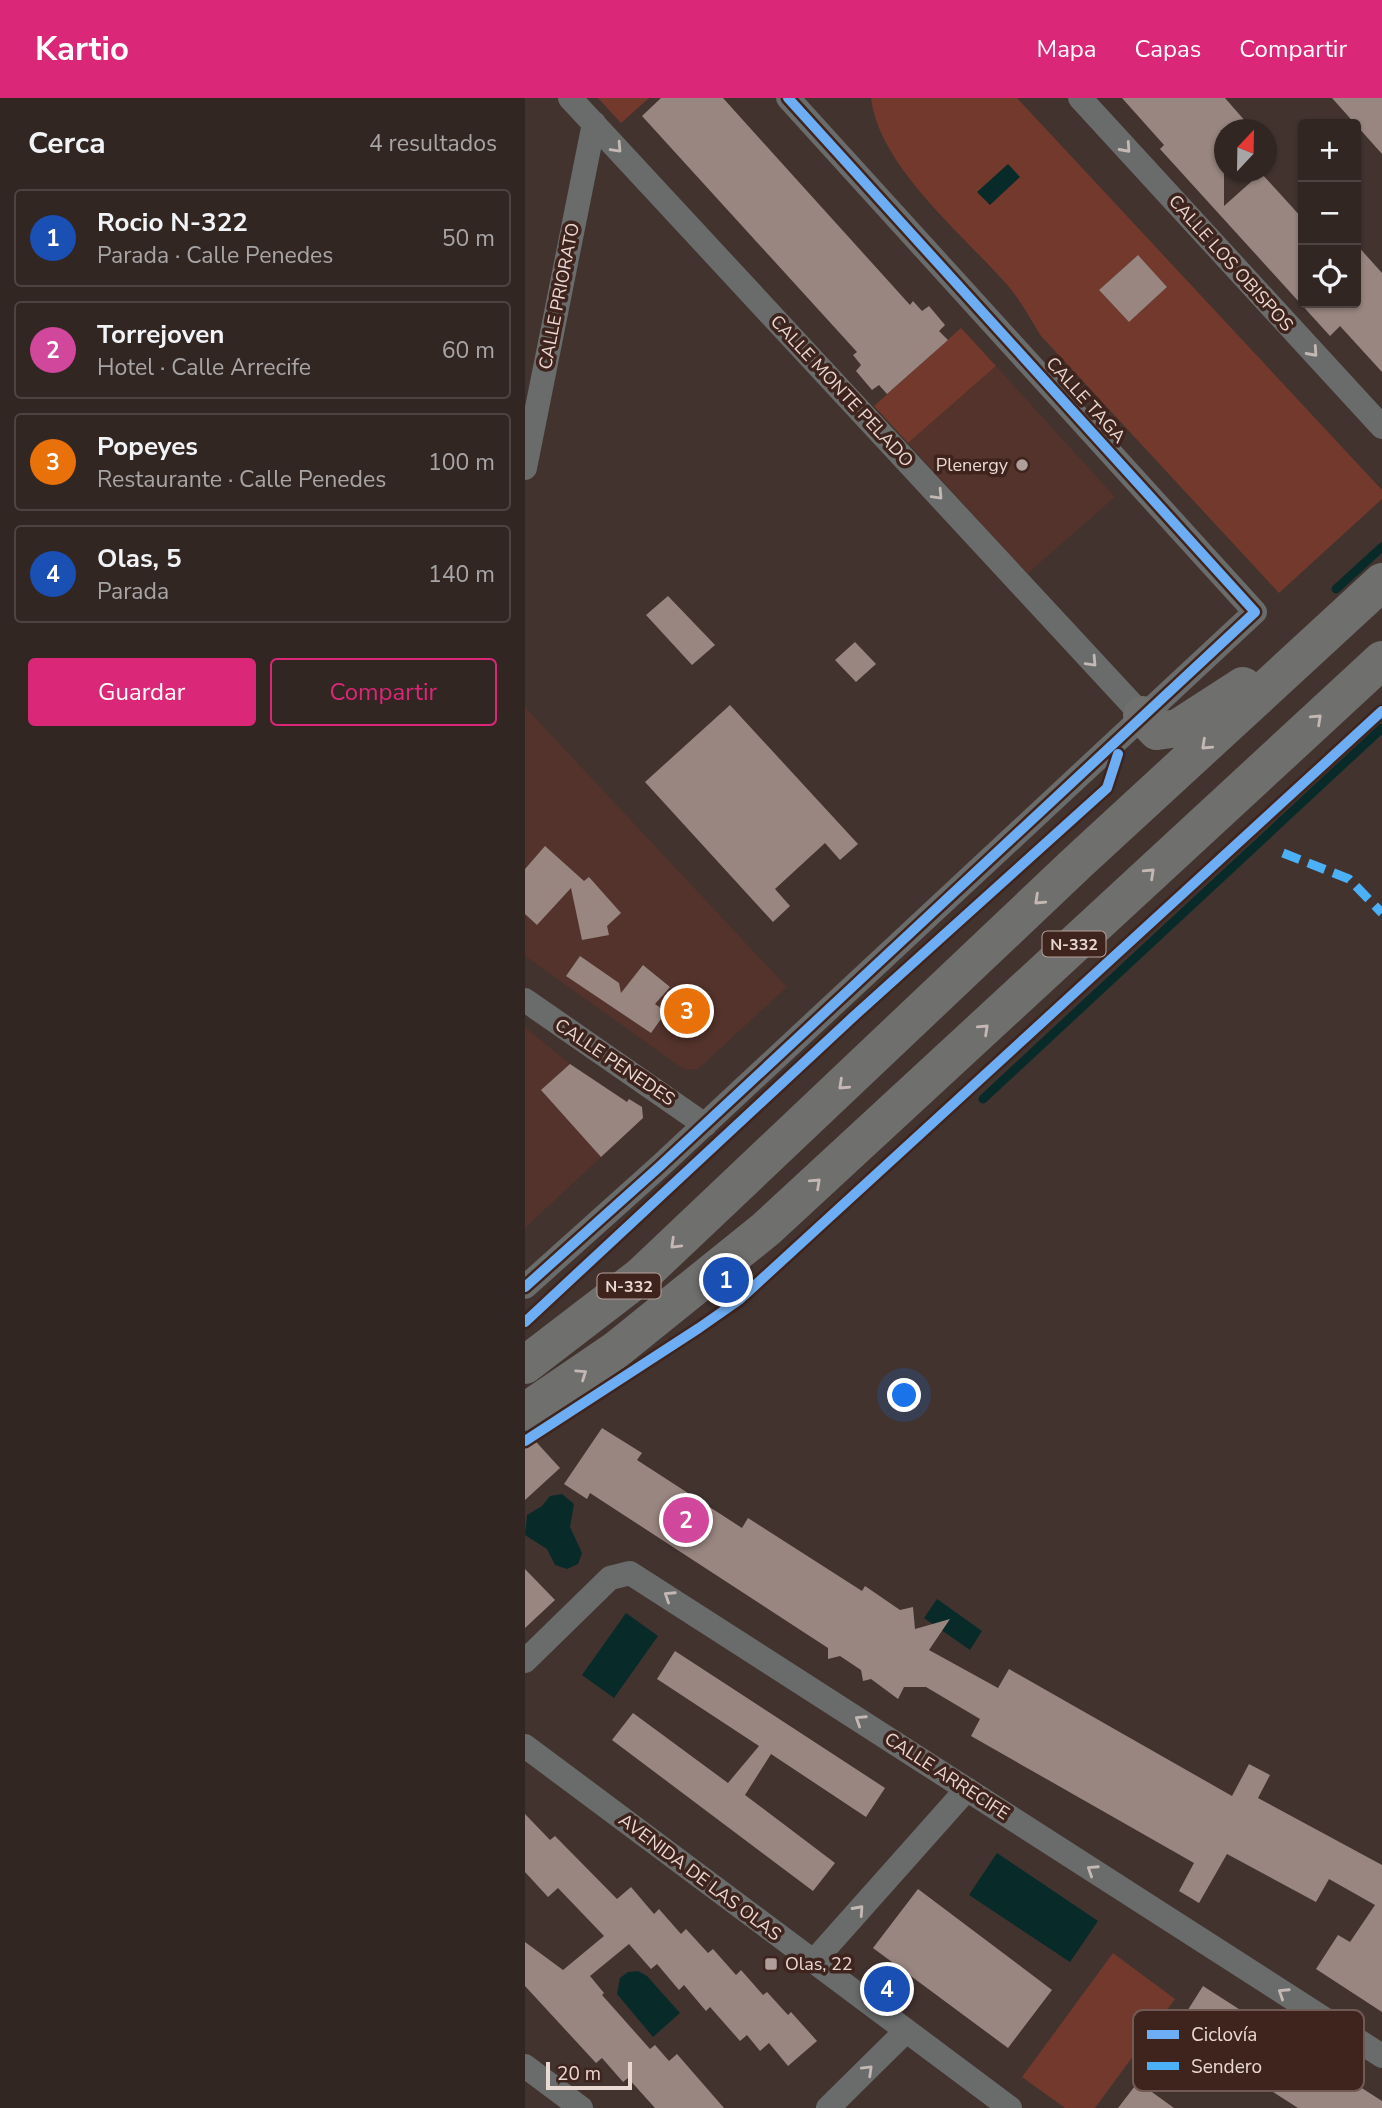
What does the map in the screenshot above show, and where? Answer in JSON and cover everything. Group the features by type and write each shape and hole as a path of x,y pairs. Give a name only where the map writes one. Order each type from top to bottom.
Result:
{"highway":[{"name":"N-332","path":"525,1365 641,1276 1078,862 1382,582"},
{"path":"1142,715 1157,731 1178,727 1346,616"},
{"name":"N-332","path":"525,1412 616,1350 766,1229 1382,660"}],"street":[{"name":"CALLE MONTE PELADO","path":"570,98 1142,715"},
{"name":"CALLE TAGA","path":"787,98 1255,612 1142,715"},
{"name":"CALLE LOS OBISPOS","path":"1080,98 1382,427"},
{"name":"CALLE PRIORATO","path":"525,468 594,123"},
{"path":"525,1287 705,1125 1142,715"},
{"name":"CALLE PENEDES","path":"525,1000 705,1125"},
{"name":"CALLE ARRECIFE","path":"525,1661 610,1578 630,1573 1311,2010"},
{"name":"AVENIDA DE LAS OLAS","path":"525,1746 1010,2108"},
{"path":"814,1961 967,1789"},
{"path":"828,2108 907,2031"},
{"name":"CALLE ARRECIFE","path":"1364,2044 1382,2056"},
{"path":"525,2066 581,2108"}],"shaded area":[{"path":"598,98 649,98 621,123"},
{"path":"871,98 1017,98 1382,490 1382,499 1279,593 1041,336 1009,287 906,174 877,124","holes":["1138,255 1167,287 1129,322 1099,290"]},
{"path":"961,328 996,366 908,443 874,406"},
{"path":"996,366 1115,497 1027,574 908,443"},
{"path":"525,707 787,987 698,1069 685,1070 525,956"},
{"path":"525,1027 570,1064 626,1101 629,1099 636,1104 643,1118 525,1228"},
{"path":"1113,1953 1175,1999 1167,2010 1133,2010 1133,2056 1095,2108 1065,2108 1022,2077"}],"water":[{"path":"1008,164 1020,177 990,205 977,192"},
{"path":"562,1494 574,1504 570,1527 582,1553 578,1564 567,1569 555,1565 547,1549 525,1535 527,1515 542,1506 550,1496"},
{"path":"937,1599 982,1631 970,1650 924,1618"},
{"path":"626,1613 658,1636 614,1698 582,1675"},
{"path":"997,1853 1098,1921 1070,1962 969,1895"},
{"path":"638,1971 647,1976 680,2013 653,2037 617,1994 620,1978 628,1972"}],"building":[{"path":"661,98 723,98 910,305 913,301 922,311 929,306 945,325 939,331 948,340 887,394 879,385 872,390 856,371 861,365 853,355 857,352 642,116"},
{"path":"1122,98 1225,98 1243,119 1214,119 1214,182 1224,182 1224,206 1251,182 1269,182 1298,214 1298,301 1160,149 1164,145"},
{"path":"1332,98 1382,98 1382,154 1361,130 1361,119 1351,119"},
{"path":"1361,250 1382,273 1382,372 1340,326 1330,336 1305,308 1361,308"},
{"path":"1138,255 1167,287 1129,322 1099,290"},
{"path":"668,596 715,645 692,665 646,615"},
{"path":"855,642 876,664 856,682 835,660"},
{"path":"730,705 858,844 840,860 825,843 775,889 790,906 773,922 645,782"},
{"path":"545,846 584,881 589,877 621,913 607,926 609,935 582,940 571,888 537,925 525,914 525,869"},
{"path":"580,956 619,983 621,993 643,965 670,987 655,1004 666,1012 651,1033 566,976"},
{"path":"570,1064 627,1102 629,1099 642,1107 643,1118 601,1157 541,1090"},
{"path":"602,1428 642,1453 637,1460 742,1528 748,1518 862,1591 865,1586 900,1610 913,1607 915,1629 950,1619 929,1650 998,1688 1009,1669 1232,1796 1249,1764 1270,1775 1258,1798 1382,1865 1382,2012 1316,1969 1338,1935 1350,1942 1375,1905 1329,1879 1316,1902 1227,1854 1199,1903 1179,1891 1194,1863 971,1736 980,1719 926,1687 904,1687 898,1699 871,1679 863,1681 861,1670 840,1656 828,1659 828,1648 590,1493 587,1499 564,1484"},
{"path":"528,1433 560,1468 525,1500 525,1434"},
{"path":"525,1569 555,1600 525,1628"},
{"path":"675,1651 885,1788 866,1817 771,1754 745,1795 835,1863 813,1891 612,1740 633,1713 728,1783 759,1746 657,1679"},
{"path":"525,1814 550,1840 555,1836 617,1899 631,1887 654,1914 659,1909 681,1934 686,1929 708,1953 713,1949 736,1975 741,1970 763,1995 767,1992 788,2015 791,2012 817,2041 788,2066 769,2043 760,2051 747,2035 740,2041 710,2007 706,2011 684,1985 679,1990 657,1964 651,1969 629,1944 590,1976 604,1993 602,1995 650,2049 655,2045 669,2061 677,2054 724,2108 655,2108 628,2078 623,2082 602,2058 596,2063 525,1986 525,1942 563,1970 604,1936 558,1888 548,1897 525,1872"},
{"path":"918,1889 1052,1990 1008,2048 873,1948"},
{"path":"1203,1986 1240,2010 1188,2010"},
{"path":"1133,2088 1133,2091 1150,2091 1174,2108 1118,2108"},
{"path":"1364,2089 1382,2101 1382,2108 1298,2108 1272,2091"}],"waterway":[{"path":"1336,589 1382,547"},
{"path":"983,1099 1382,728"}],"marked path":[{"path":"1283,853 1349,879 1382,913"}],"cycle path":[{"path":"525,1287 659,1167 1255,612 788,98"},
{"path":"525,1441 739,1300 1382,711"},
{"path":"525,1322 853,1017 1107,788 1118,754"}],"place":[{"name":"Plenergy","path":"1022,465"},
{"name":"Popeyes","path":"687,1011"},
{"name":"Rocio N-322","path":"726,1280"},
{"name":"Torrejoven","path":"686,1520"},
{"name":"Olas, 22","path":"771,1964"},
{"name":"Olas, 5","path":"887,1989"}]}
